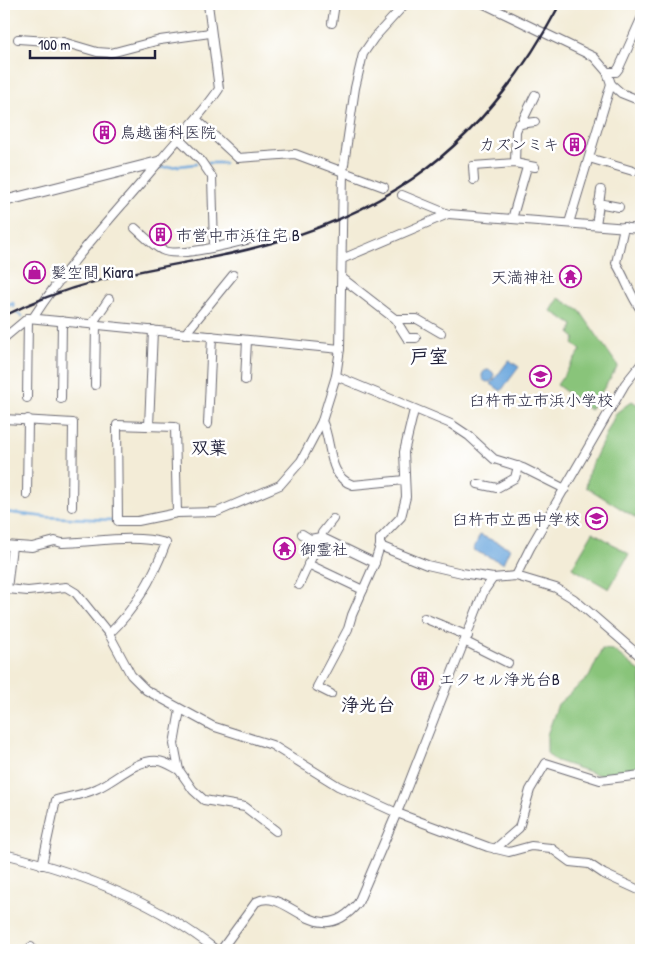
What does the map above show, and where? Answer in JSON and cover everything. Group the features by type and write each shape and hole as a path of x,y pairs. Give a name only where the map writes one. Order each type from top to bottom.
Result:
{"street":[{"path":"4,338 31,318 96,233 197,120 219,89 210,33 208,4"},
{"path":"332,23 335,4"},
{"path":"177,513 175,427 117,425 118,521 138,521 177,513 217,512 280,485 301,461 322,421 336,376 340,349 343,170 355,88 363,54 374,38 405,4"},
{"path":"484,4 594,57 606,72 611,84 621,93 641,101"},
{"path":"606,72 616,72 619,68 641,19"},
{"path":"18,39 63,42 97,52 111,53 160,40 210,33"},
{"path":"569,223 611,84"},
{"path":"515,164 516,131 535,95"},
{"path":"197,120 238,158 294,154 343,170 384,187"},
{"path":"521,124 535,122"},
{"path":"179,139 201,161 212,177 214,247"},
{"path":"589,158 633,171"},
{"path":"4,201 158,162"},
{"path":"474,180 473,166 515,164 531,167 512,219"},
{"path":"596,225 601,190"},
{"path":"402,195 448,214 641,229"},
{"path":"598,203 619,207"},
{"path":"342,258 448,214"},
{"path":"135,228 163,251 174,253 214,247 259,237"},
{"path":"624,228 616,263 624,276 633,299 641,310"},
{"path":"185,334 233,275"},
{"path":"342,278 395,319 407,338 416,338"},
{"path":"95,385 94,324 109,298"},
{"path":"633,299 641,303"},
{"path":"31,318 340,349"},
{"path":"28,398 31,318"},
{"path":"395,319 418,319 441,332"},
{"path":"61,399 62,321"},
{"path":"149,426 153,330"},
{"path":"208,424 212,336"},
{"path":"245,380 247,340"},
{"path":"516,576 625,384 641,364"},
{"path":"336,376 451,424 470,436 494,459 518,466 565,489"},
{"path":"331,694 317,686 348,629 362,590 375,563 380,539 401,517 406,497 404,452 414,410"},
{"path":"4,419 73,422 72,507"},
{"path":"27,496 28,419"},
{"path":"322,421 336,472 346,483 352,485 405,480"},
{"path":"478,484 497,488 515,478 518,466"},
{"path":"321,537 333,519"},
{"path":"302,534 310,539 321,537 375,563"},
{"path":"109,634 134,607 157,566 166,543 150,539 136,539 62,543 55,541 32,547 8,546 7,589 28,591 66,587 85,603 109,634 123,662 137,682 180,710 220,729 272,745 338,786 397,813 495,849 509,852 532,846 551,848 570,862 589,864 604,874 641,891"},
{"path":"299,585 316,546"},
{"path":"380,546 427,565 493,578 516,576 565,593 641,658"},
{"path":"308,564 362,590"},
{"path":"220,950 256,902 262,899 277,902 300,919 313,924 326,926 339,924 351,913 358,903 397,813 467,639 484,591 493,578"},
{"path":"424,618 467,639 508,663"},
{"path":"180,710 174,744 179,770 193,790 204,800 245,807 276,831"},
{"path":"42,865 56,800 78,796 98,788 128,770 148,762 161,761 179,770"},
{"path":"495,849 519,828 530,790 546,763 600,780 641,775"},
{"path":"4,854 76,874 143,904 196,935 216,950"}],"green space":[{"path":"559,298 580,311 618,366 590,410 557,385 581,350 573,344 575,338 570,334 573,325 551,311"},
{"path":"632,401 641,407 641,521 586,487 589,471 616,413"},
{"path":"593,532 629,554 609,589 572,568"},
{"path":"602,649 613,650 641,672 641,770 602,776 554,760 547,753 547,735 558,704 589,677"}],"water":[{"path":"509,360 519,367 501,391 491,384"},
{"path":"486,370 490,370 494,376 490,382 486,382 482,378 482,374"},
{"path":"480,535 510,548 503,563 473,550"}],"waterway":[{"path":"208,163 224,163"},
{"path":"160,168 196,164"},
{"path":"4,308 13,303 14,307"},
{"path":"17,313 22,316"},
{"path":"4,512 46,517 112,520"}],"railway":[{"path":"4,316 52,295 99,280 260,246 316,229 367,206 413,178 455,145 493,105 528,58 560,4"}],"place":[{"name":"鳥越歯科医院","path":"104,132"},
{"name":"カズンミキ","path":"575,144"},
{"name":"市営中市浜住宅 B","path":"160,235"},
{"name":"髪空間 Kiara","path":"35,272"},
{"name":"天満神社","path":"571,277"},
{"name":"臼杵市立市浜小学校","path":"541,376"},
{"name":"臼杵市立西中学校","path":"596,519"},
{"name":"御霊社","path":"284,549"},
{"name":"エクセル浄光台B","path":"423,679"}],"district":[{"name":"戸室","path":"429,356"},
{"name":"双葉","path":"209,447"},
{"name":"浄光台","path":"368,704"}]}
